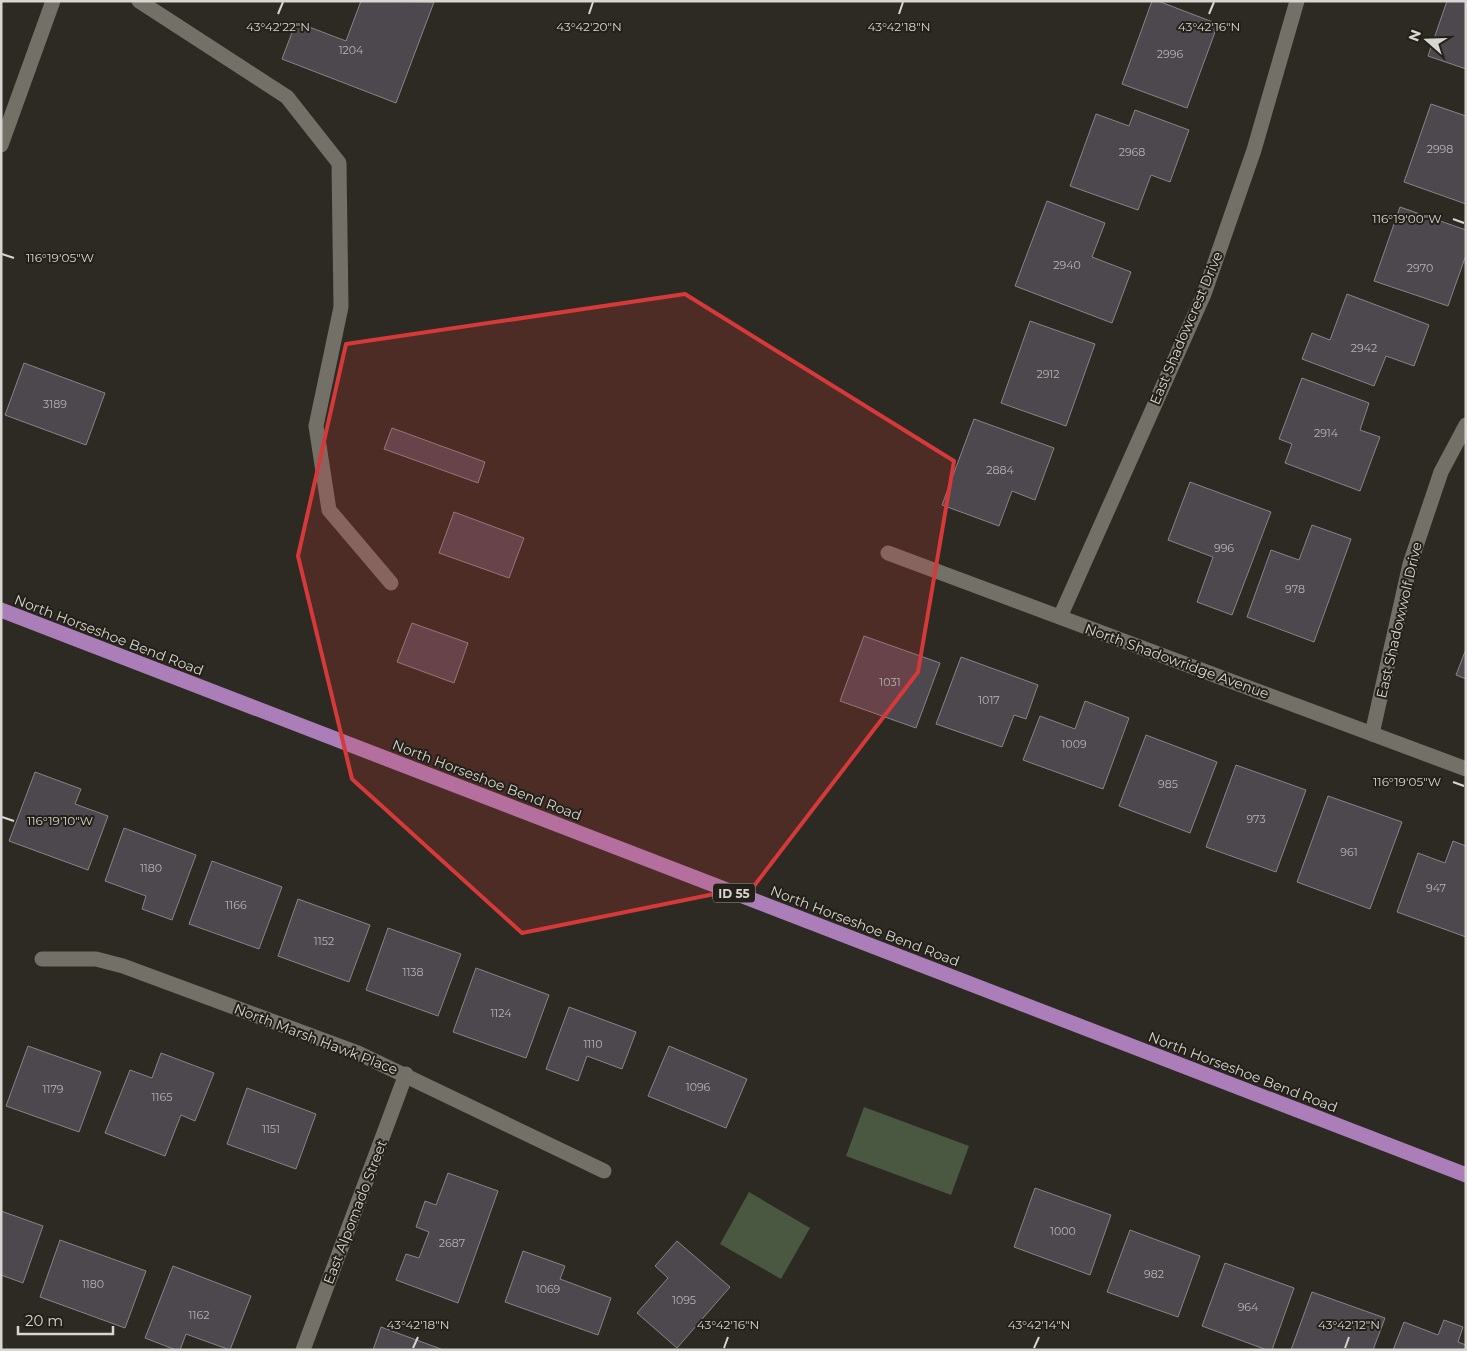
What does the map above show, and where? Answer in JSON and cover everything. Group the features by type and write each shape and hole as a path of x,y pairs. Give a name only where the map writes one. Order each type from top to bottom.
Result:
{"highway":[{"name":"North Horseshoe Bend Road","path":"1,610 1466,1175"}],"street":[{"path":"1,145 53,1"},
{"path":"139,1 288,97 339,164 341,307 316,426 328,510 391,583"},
{"name":"East Shadowcrest Drive","path":"1060,617 1204,294 1254,150 1297,1"},
{"name":"East Shadowwolf Drive","path":"1372,734 1410,564 1441,472 1466,425"},
{"name":"North Shadowridge Avenue","path":"888,553 1466,769"},
{"name":"North Marsh Hawk Place","path":"42,959 96,959 123,966 358,1052 604,1171"},
{"name":"East Alpomado Street","path":"303,1350 406,1074"}],"highlighted area":[{"path":"685,294 954,461 918,672 754,886 522,933 352,779 298,556 346,344"}],"green space":[{"path":"864,1107 969,1146 951,1195 846,1156"},
{"path":"749,1192 810,1228 781,1279 720,1244"}],"building":[{"path":"361,1 434,2 396,103 282,59 296,22 346,41"},
{"path":"1152,1 1158,1 1218,24 1187,108 1122,84"},
{"path":"1447,1 1466,1 1466,69 1428,56"},
{"path":"1431,104 1466,116 1466,204 1404,182"},
{"path":"1135,110 1189,130 1170,182 1151,175 1138,210 1070,186 1096,114 1129,126"},
{"path":"1047,201 1105,223 1092,257 1131,272 1112,323 1015,286"},
{"path":"1400,207 1466,230 1466,255 1448,306 1374,281"},
{"path":"1347,294 1429,325 1414,366 1386,356 1374,386 1302,359 1312,333 1330,340"},
{"path":"1030,321 1095,344 1066,426 1001,403"},
{"path":"24,363 105,393 86,445 5,415"},
{"path":"1302,378 1369,403 1360,430 1380,437 1360,491 1285,463 1292,444 1279,439"},
{"path":"974,419 1054,448 1035,500 1012,491 999,526 942,505"},
{"path":"392,428 485,462 478,483 384,449"},
{"path":"1190,482 1271,512 1232,615 1197,602 1213,557 1168,540"},
{"path":"454,512 524,538 509,578 439,553"},
{"path":"1312,525 1351,539 1314,642 1247,617 1271,550 1299,560"},
{"path":"412,623 468,643 454,683 397,662"},
{"path":"864,636 940,663 916,728 840,701"},
{"path":"1466,649 1466,679 1456,675"},
{"path":"961,657 1038,685 1026,719 1014,715 1002,747 936,724"},
{"path":"1085,701 1129,718 1103,789 1023,760 1040,716 1075,729"},
{"path":"1146,735 1217,762 1190,833 1119,806"},
{"path":"1236,765 1306,790 1276,872 1206,847"},
{"path":"35,772 81,789 75,804 108,816 88,870 9,841"},
{"path":"1328,796 1402,822 1370,909 1297,882"},
{"path":"124,828 196,855 172,920 142,909 146,896 105,881"},
{"path":"1453,841 1466,846 1466,937 1397,912 1418,853 1445,863"},
{"path":"212,861 282,887 259,949 189,924"},
{"path":"298,899 370,925 349,982 278,956"},
{"path":"388,928 461,954 438,1016 366,990"},
{"path":"476,968 549,995 526,1058 453,1032"},
{"path":"569,1007 636,1032 622,1069 587,1056 578,1081 546,1069"},
{"path":"28,1046 101,1072 79,1132 6,1106"},
{"path":"669,1046 747,1079 726,1128 648,1096"},
{"path":"161,1053 214,1073 195,1121 181,1115 165,1156 105,1133 130,1070 152,1078"},
{"path":"247,1088 316,1114 296,1169 227,1144"},
{"path":"448,1173 498,1191 458,1303 396,1280 406,1254 419,1258 429,1232 416,1227 425,1201 436,1205"},
{"path":"1035,1188 1111,1215 1090,1275 1014,1247"},
{"path":"1,1211 43,1226 23,1283 1,1275"},
{"path":"1130,1230 1200,1256 1178,1317 1107,1292"},
{"path":"60,1240 146,1271 125,1328 40,1297"},
{"path":"677,1241 730,1287 677,1348 637,1313 668,1278 655,1266"},
{"path":"523,1251 565,1266 560,1279 611,1298 598,1335 505,1302"},
{"path":"1225,1263 1294,1288 1272,1350 1267,1350 1202,1326"},
{"path":"173,1266 251,1296 230,1350 186,1334 180,1350 145,1338"},
{"path":"1312,1292 1385,1318 1373,1350 1291,1350"},
{"path":"1444,1320 1463,1327 1458,1342 1466,1345 1466,1350 1393,1350 1404,1322 1438,1335"},
{"path":"381,1327 441,1349 373,1350"}]}
